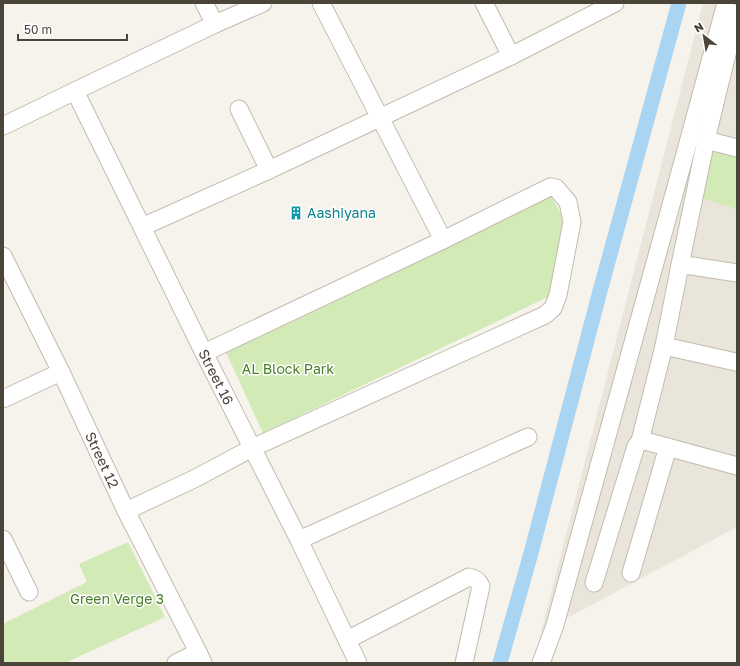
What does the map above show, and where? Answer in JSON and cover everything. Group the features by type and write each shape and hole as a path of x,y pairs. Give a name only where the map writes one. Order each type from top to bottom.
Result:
{"street":[{"path":"204,3 215,24"},
{"path":"3,126 215,24 263,3"},
{"path":"321,3 443,240"},
{"path":"484,3 512,56"},
{"path":"142,227 269,170 512,56 615,3"},
{"path":"541,663 557,617 726,3"},
{"path":"594,583 636,446 640,441 664,346 706,140 737,13"},
{"name":"Street 16","path":"75,91 204,353 299,540 358,663"},
{"path":"239,109 269,170"},
{"path":"706,140 737,148"},
{"path":"126,511 196,478 252,448 545,315 553,308 558,295 572,222 568,202 556,188 550,186 443,240 204,353"},
{"name":"Street 12","path":"4,262 61,372 126,511 201,658"},
{"path":"680,265 737,273"},
{"path":"664,346 737,362"},
{"path":"3,399 61,372"},
{"path":"299,540 528,437"},
{"path":"640,441 646,441 737,466"},
{"path":"631,573 668,447"},
{"path":"3,539 29,592"},
{"path":"347,640 469,577 479,581 481,586 464,663"},
{"path":"176,663 201,658"}],"shaded area":[{"path":"703,3 737,3 737,527 541,632"}],"green space":[{"path":"702,150 737,157 737,209 685,193"},
{"name":"AL Block Park","path":"550,195 565,220 548,297 263,433 224,348"},
{"name":"Green Verge 3","path":"128,542 165,617 65,663 3,663 3,624 87,582 79,564"}],"waterway":[{"path":"500,663 679,3"}],"place":[{"name":"Aashiyana","path":"296,213"}]}
